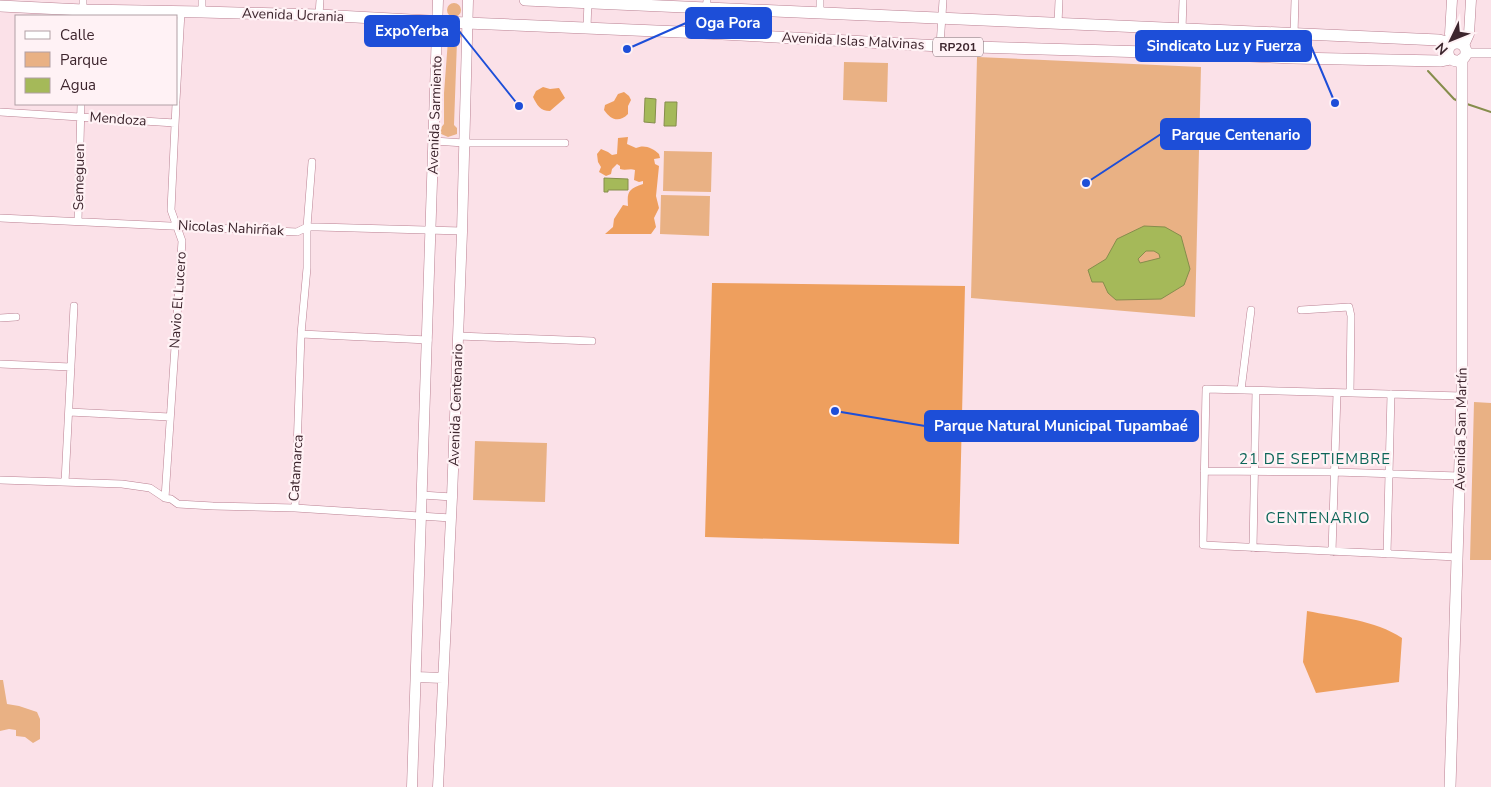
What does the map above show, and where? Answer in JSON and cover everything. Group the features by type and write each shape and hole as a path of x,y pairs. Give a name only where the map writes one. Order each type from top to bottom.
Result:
{"main road":[{"name":"Avenida Sarmiento","path":"431,230 438,0"},
{"path":"466,23 468,0"},
{"name":"Avenida Islas Malvinas","path":"525,0 707,4 820,14 1439,40 1458,52"},
{"path":"1452,0 1450,34 1458,52"},
{"path":"1458,52 1468,34 1471,0"},
{"name":"Avenida Ucrania","path":"0,6 181,12 202,6 466,23"},
{"name":"Avenida Islas Malvinas","path":"466,23 704,33 940,46 1303,58 1440,61 1458,52"},
{"name":"Avenida Centenario","path":"438,787 462,231 466,23"},
{"name":"Avenida San Martín","path":"1450,787 1462,396 1463,102 1462,72 1458,52"},
{"path":"412,787 431,230"},
{"path":"416,677 443,678"}],"street":[{"path":"320,0 320,15"},
{"path":"820,0 820,14"},
{"path":"940,46 943,0"},
{"path":"1058,24 1059,0"},
{"path":"1182,30 1183,0"},
{"path":"1294,34 1295,0"},
{"path":"587,28 588,2"},
{"path":"704,33 707,4"},
{"name":"Navio El Lucero","path":"178,66 181,12"},
{"name":"RP201","path":"1458,52 1491,53"},
{"name":"Semeguen","path":"78,221 81,105"},
{"name":"Navio El Lucero","path":"165,498 182,241 171,210 176,105"},
{"name":"Mendoza","path":"0,112 175,123"},
{"path":"434,141 565,144"},
{"name":"Catamarca","path":"0,480 122,484 150,488 178,504 295,508 301,334 307,268 307,227 312,162"},
{"name":"Nicolas Nahirñak","path":"0,218 298,232 307,227 462,231"},
{"path":"65,482 74,306"},
{"path":"1302,310 1349,307 1351,316 1350,393"},
{"path":"1241,390 1251,310"},
{"path":"0,318 16,318"},
{"path":"301,334 428,340"},
{"path":"458,336 592,341"},
{"path":"0,364 71,367"},
{"path":"1457,557 1203,545 1206,389 1462,396"},
{"path":"1253,548 1256,391"},
{"path":"1332,552 1336,393"},
{"path":"1387,554 1391,394"},
{"path":"69,412 170,417"},
{"path":"1204,471 1335,472 1459,476"},
{"path":"422,495 452,497"},
{"path":"295,508 451,518"}],"green space":[{"path":"451,3 457,3 461,10 457,17 451,17 447,13 447,7"},
{"path":"446,28 459,29 462,33 457,41 454,125 457,128 457,134 448,137 439,133 444,124 448,40 443,35 443,31"},
{"path":"977,57 1201,67 1195,317 971,298"},
{"path":"844,62 888,63 887,102 843,100"},
{"path":"664,151 712,152 711,192 663,191"},
{"path":"661,195 710,196 709,236 660,234"},
{"path":"1474,402 1491,403 1491,560 1470,560"},
{"path":"475,441 547,443 545,502 473,500"},
{"path":"0,680 3,680 7,704 37,712 40,719 40,739 33,743 25,737 16,736 16,730 0,731"}],"shaded area":[{"path":"543,87 550,89 559,88 565,98 550,111 541,109 533,97 536,91"},
{"path":"624,92 631,100 628,106 628,114 621,119 612,118 604,110 605,105 614,101 618,94"},
{"path":"628,137 627,144 636,148 648,147 659,154 660,158 654,159 655,164 659,166 656,196 659,208 654,218 656,227 651,234 605,234 613,227 614,219 623,205 628,206 628,197 631,189 643,184 643,181 634,180 635,170 620,169 620,166 617,164 612,169 611,174 606,176 599,172 601,167 597,154 601,149 612,155 617,154 618,138"},
{"path":"712,283 965,286 959,544 705,537"},
{"path":"1307,611 1368,623 1402,638 1399,682 1316,693 1303,662"}],"water":[{"path":"645,98 656,99 655,123 644,122"},
{"path":"665,102 677,102 676,126 664,126"},
{"path":"604,178 628,179 628,190 608,190 608,192 604,192"},
{"path":"1144,226 1165,227 1181,236 1190,269 1184,285 1161,299 1116,300 1108,293 1103,282 1092,282 1088,270 1106,259 1117,239","holes":["1146,251 1154,251 1159,254 1160,258 1140,263 1138,259"]}],"waterway":[{"path":"1428,71 1458,101"},
{"path":"1467,104 1491,112"}],"place":[{"name":"Oga Pora","path":"627,49"},
{"name":"Sindicato Luz y Fuerza","path":"1335,103"},
{"name":"ExpoYerba","path":"519,106"},
{"name":"Parque Centenario","path":"1086,183"},
{"name":"Parque Natural Municipal Tupambaé","path":"835,411"}],"district":[{"name":"21 DE SEPTIEMBRE","path":"1315,459"},
{"name":"CENTENARIO","path":"1318,518"}]}
